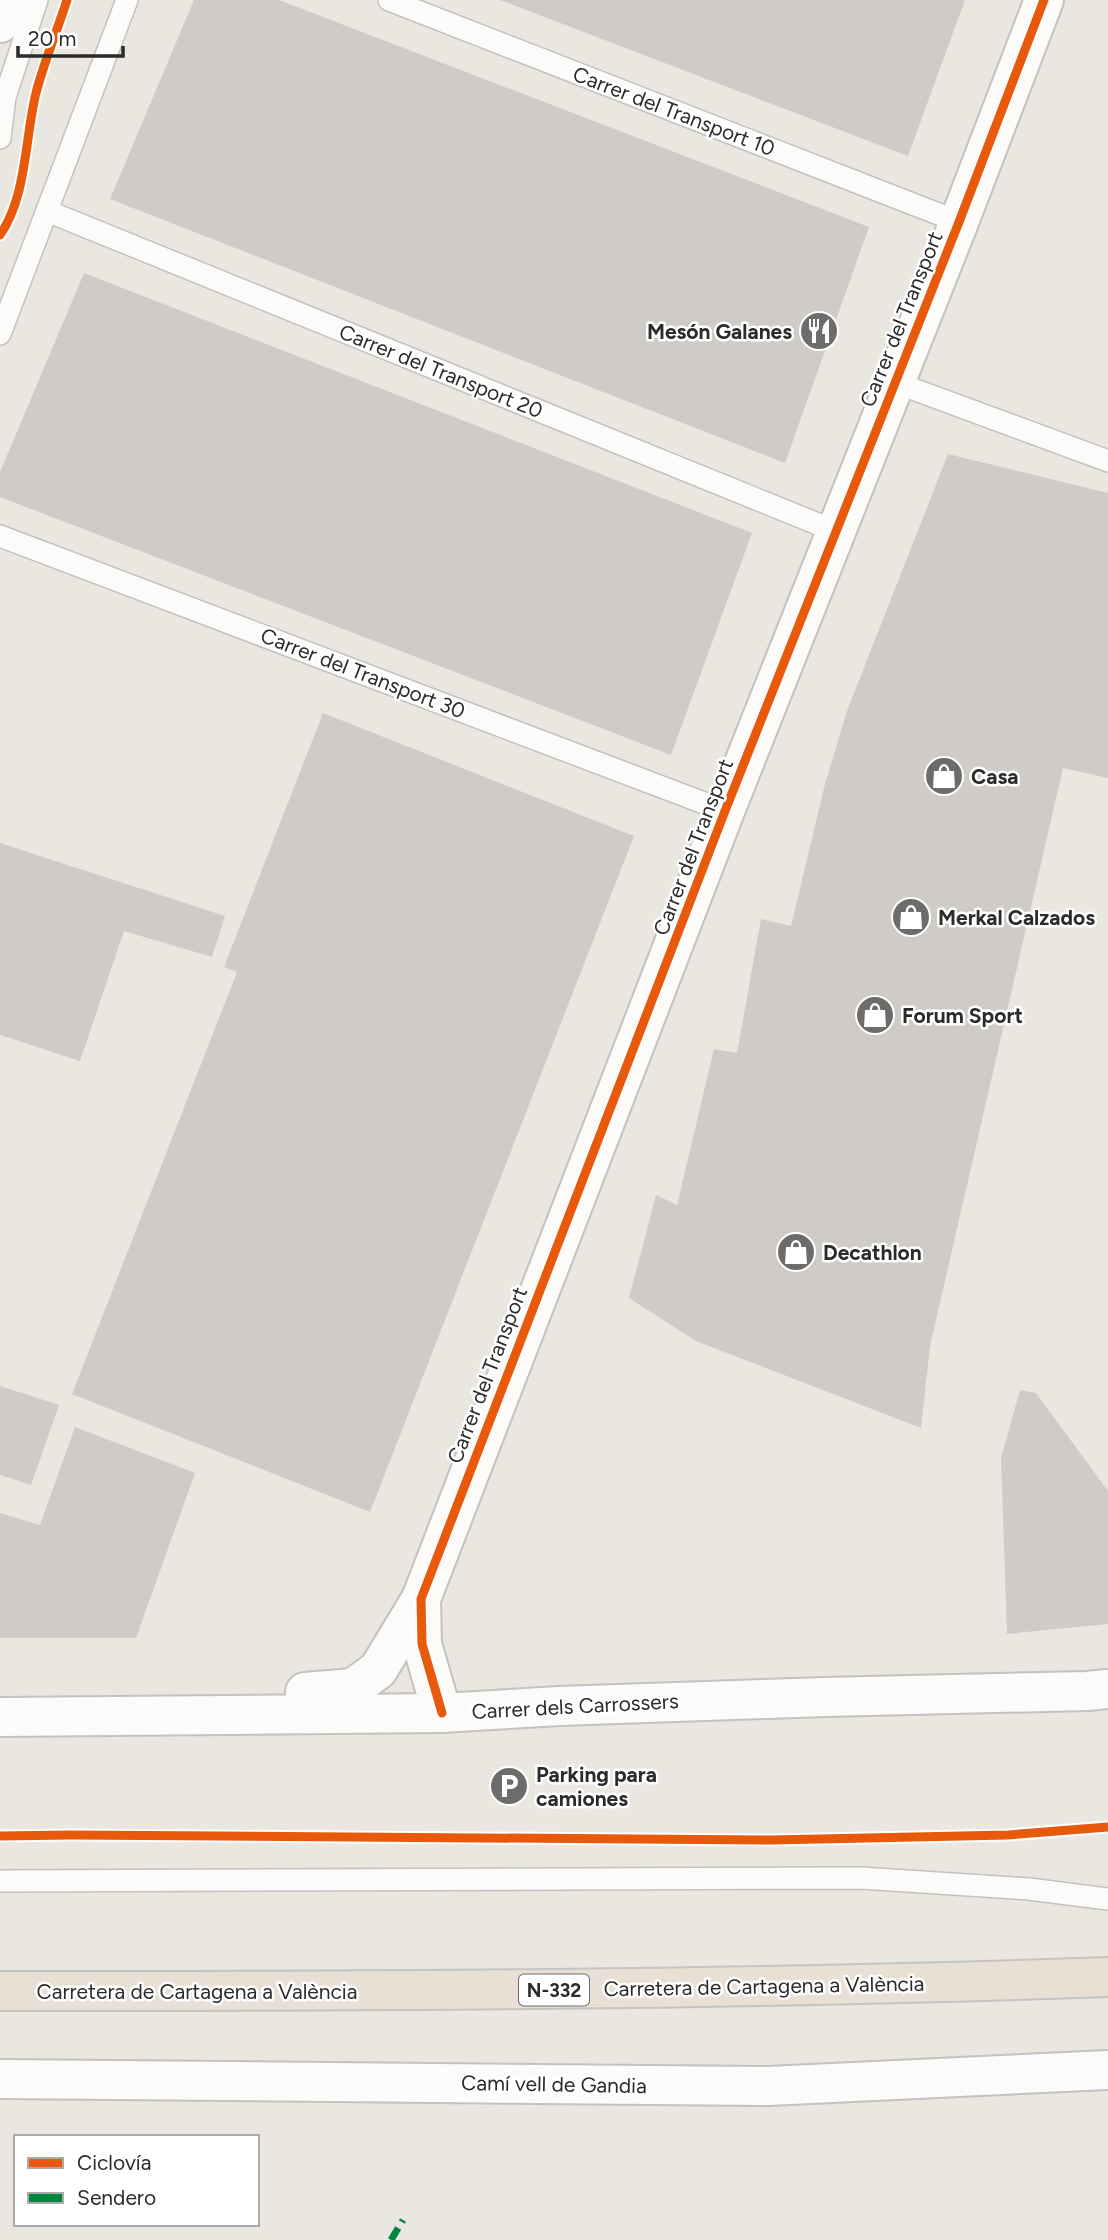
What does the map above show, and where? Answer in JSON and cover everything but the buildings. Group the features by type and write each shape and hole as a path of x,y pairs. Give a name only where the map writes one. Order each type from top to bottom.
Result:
{"highway":[{"name":"Carretera de Cartagena a València","path":"0,1991 463,1991 883,1985 1108,1977"}],"street":[{"path":"0,23 9,0"},
{"name":"Carrer del Transport","path":"442,1713 422,1644 421,1599 725,811 959,222 1044,0"},
{"path":"0,1696 329,1691 353,1688 377,1670 421,1599"},
{"name":"Carrer dels Carrossers","path":"0,1717 442,1713 601,1704 1108,1689"},
{"name":"Camí vell de Gandia","path":"0,2079 768,2086 1108,2070"}],"lane":[{"path":"0,138 5,97 37,0"},
{"path":"0,334 127,0"},
{"name":"Carrer del Transport 10","path":"389,0 959,222"},
{"name":"Carrer del Transport 20","path":"47,211 835,531"},
{"path":"894,382 1108,461"},
{"name":"Carrer del Transport 30","path":"0,536 725,811"},
{"path":"0,1881 861,1878 1029,1889 1108,1899"}],"marked path":[{"path":"391,2240 403,2220"}],"cycle path":[{"path":"0,235 15,203 36,93 67,0"},
{"path":"442,1713 422,1644 421,1599 725,811 959,222 1044,0"},
{"path":"0,1836 772,1840 1008,1835 1108,1827"}],"place":[{"name":"Mesón Galanes","path":"819,331"},
{"name":"Casa","path":"944,776"},
{"name":"Merkal Calzados","path":"911,917"},
{"name":"Forum Sport","path":"875,1015"},
{"name":"Decathlon","path":"796,1252"},
{"name":"Parking para camiones","path":"509,1786"}]}
